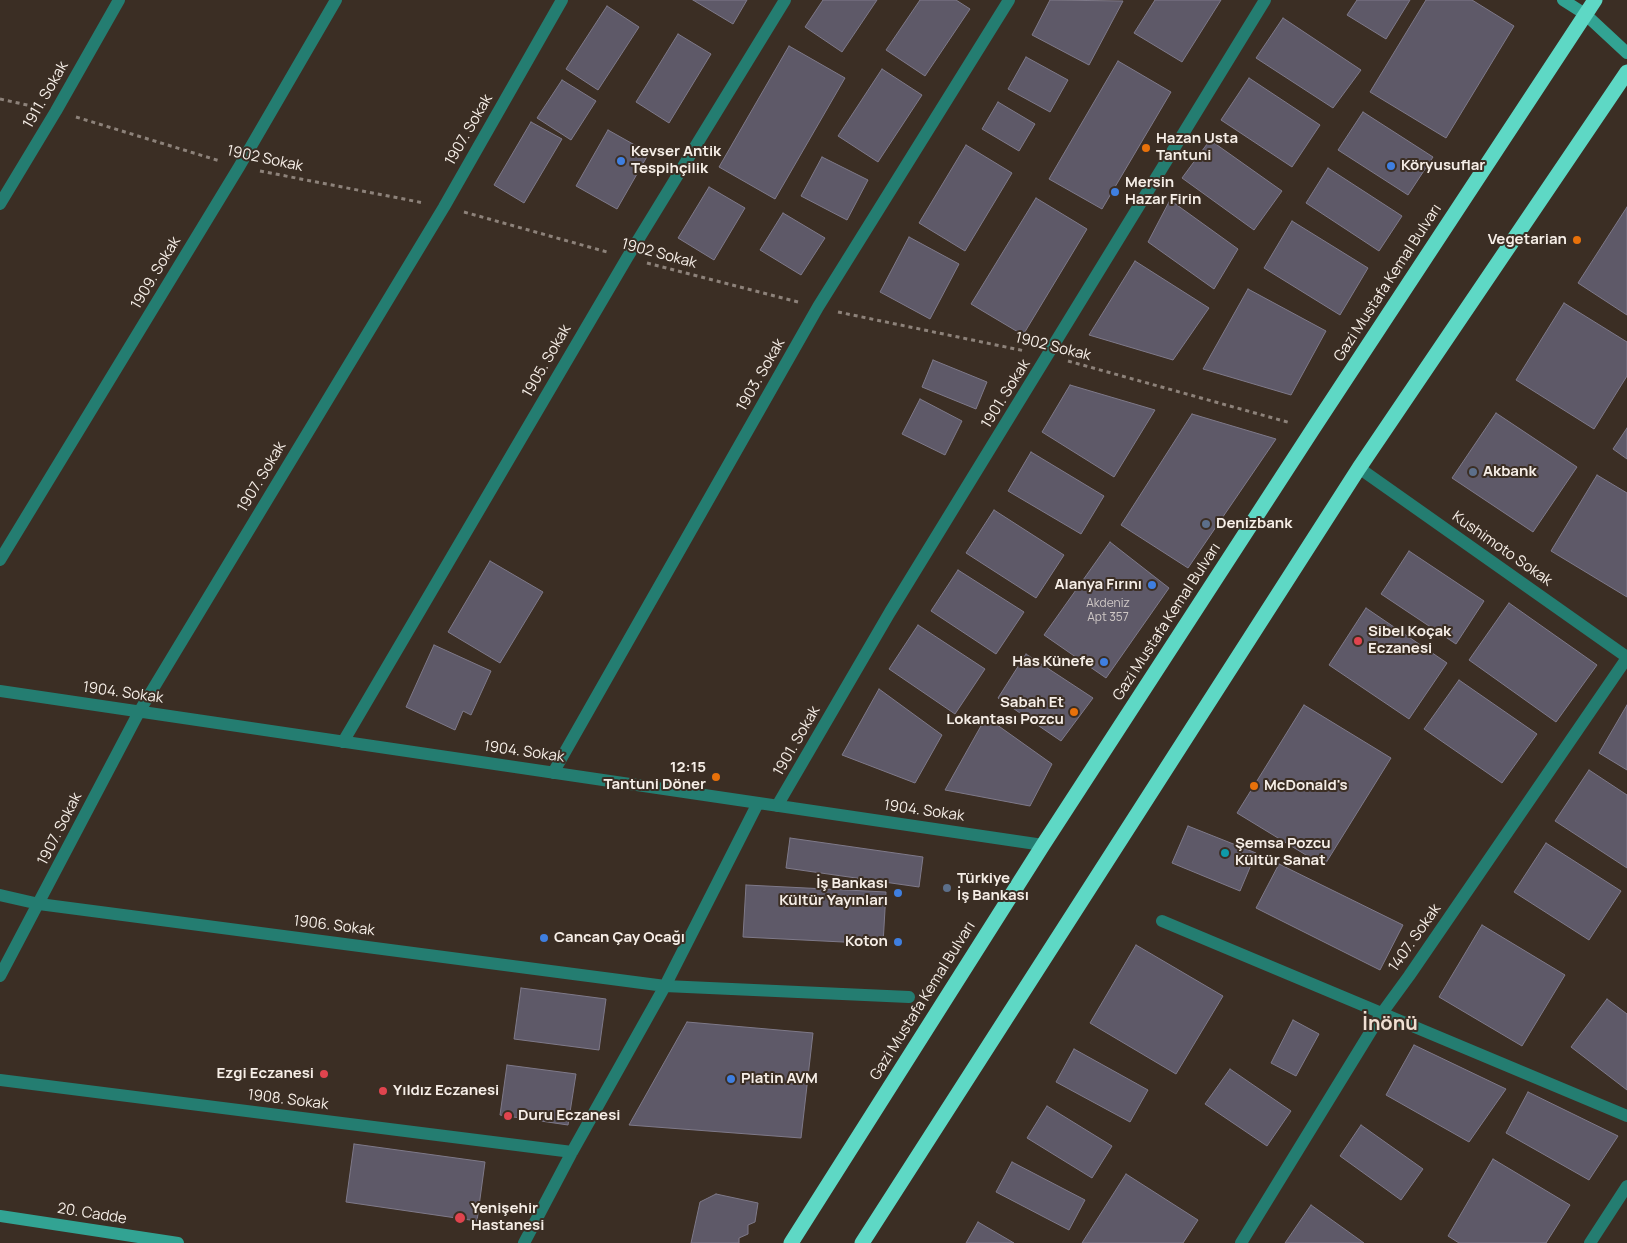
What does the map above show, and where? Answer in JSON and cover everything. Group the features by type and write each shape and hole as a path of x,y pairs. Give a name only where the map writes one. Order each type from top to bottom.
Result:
{"highway":[{"name":"Gazi Mustafa Kemal Bulvarı","path":"791,1243 1043,845 1313,429 1596,0"},
{"path":"862,1243 1359,468 1627,72"}],"street":[{"name":"1911. Sokak","path":"0,204 56,111 119,0"},
{"name":"1909. Sokak","path":"0,560 239,167 336,0"},
{"name":"1907. Sokak","path":"0,976 139,712 444,207 562,0"},
{"name":"1905. Sokak","path":"343,742 627,258 785,0"},
{"name":"1903. Sokak","path":"553,773 818,307 1009,0"},
{"name":"1901. Sokak","path":"778,806 890,612 1265,0"},
{"path":"1562,0 1585,14 1627,53"},
{"name":"Kushimoto Sokak","path":"1359,468 1627,658"},
{"name":"1407. Sokak","path":"1241,1243 1382,1013 1627,658"},
{"name":"1904. Sokak","path":"0,691 1043,845"},
{"path":"524,1243 572,1152 665,986 758,803"},
{"name":"1906. Sokak","path":"0,895 39,904 665,986 909,997"},
{"path":"1162,921 1627,1116"},
{"name":"1908. Sokak","path":"0,1080 572,1152"},
{"path":"1590,1243 1627,1186"},
{"name":"20. Cadde","path":"0,1216 178,1243"}],"path":[{"name":"1902 Sokak","path":"0,99 56,111 239,167 444,207 627,258 818,307 1048,356 1313,429"}],"building":[{"path":"693,0 747,0 733,24"},
{"path":"823,0 877,0 842,52 805,27"},
{"path":"920,0 956,0 970,9 925,76 886,50"},
{"path":"1050,0 1123,1 1089,65 1032,35"},
{"path":"1155,0 1221,0 1182,62 1134,33"},
{"path":"1357,0 1410,0 1386,39 1347,15"},
{"path":"1426,0 1472,0 1514,26 1446,138 1370,92"},
{"path":"607,6 639,27 598,90 566,69"},
{"path":"1283,18 1361,70 1333,108 1256,58"},
{"path":"678,34 711,54 669,123 636,102"},
{"path":"789,46 845,78 775,199 719,167"},
{"path":"1026,57 1068,80 1050,112 1008,89"},
{"path":"1118,61 1171,92 1102,209 1049,179"},
{"path":"882,69 922,95 878,162 838,136"},
{"path":"1249,78 1320,125 1292,167 1221,120"},
{"path":"562,80 596,101 571,140 537,118"},
{"path":"998,102 1035,124 1019,151 982,129"},
{"path":"1363,112 1433,157 1408,195 1338,150"},
{"path":"531,122 562,139 524,203 494,185"},
{"path":"608,130 649,153 617,209 576,186"},
{"path":"1210,140 1282,191 1254,230 1182,178"},
{"path":"966,145 1012,173 965,251 919,223"},
{"path":"822,157 868,180 847,220 801,196"},
{"path":"1328,168 1402,216 1379,251 1306,203"},
{"path":"709,187 745,208 714,260 678,238"},
{"path":"1036,198 1087,229 1023,335 971,304"},
{"path":"1170,200 1238,249 1214,289 1148,242"},
{"path":"1627,207 1627,315 1578,283"},
{"path":"783,213 825,238 801,275 760,250"},
{"path":"1292,221 1368,268 1340,315 1264,268"},
{"path":"909,237 959,264 930,319 880,292"},
{"path":"1135,261 1209,308 1173,360 1089,335"},
{"path":"1248,289 1326,331 1291,395 1203,369"},
{"path":"1564,303 1627,342 1627,376 1594,429 1516,380"},
{"path":"933,360 987,382 976,409 922,387"},
{"path":"1070,385 1155,410 1114,477 1042,432"},
{"path":"920,399 962,421 945,455 902,434"},
{"path":"1496,413 1577,467 1533,532 1452,478"},
{"path":"1192,414 1276,439 1188,568 1121,525"},
{"path":"1627,428 1627,459 1613,449"},
{"path":"1031,452 1104,496 1081,534 1008,491"},
{"path":"1597,475 1627,493 1627,597 1551,551"},
{"path":"994,510 1064,555 1036,598 966,553"},
{"path":"1110,542 1169,588 1106,678 1044,635"},
{"path":"1409,551 1484,601 1456,644 1381,594"},
{"path":"490,561 543,592 500,663 448,632"},
{"path":"958,570 1024,612 996,654 931,611"},
{"path":"1509,603 1597,665 1556,722 1469,660"},
{"path":"1366,608 1447,663 1409,719 1329,665"},
{"path":"918,625 985,669 955,714 889,669"},
{"path":"434,645 491,671 471,715 463,711 455,730 406,707"},
{"path":"1026,654 1093,698 1061,741 998,698"},
{"path":"1459,680 1537,734 1502,783 1424,729"},
{"path":"879,689 942,735 915,783 842,755"},
{"path":"1304,705 1391,758 1324,866 1237,813"},
{"path":"1627,705 1627,770 1599,753"},
{"path":"986,717 1052,764 1030,806 945,790"},
{"path":"1589,770 1627,795 1627,868 1555,821"},
{"path":"1188,826 1256,853 1240,891 1172,863"},
{"path":"790,838 923,857 919,887 786,868"},
{"path":"1546,843 1621,891 1589,940 1514,892"},
{"path":"1279,864 1403,925 1380,970 1256,908"},
{"path":"746,885 886,892 883,944 743,937"},
{"path":"1482,925 1565,975 1522,1046 1439,997"},
{"path":"1136,945 1223,996 1176,1074 1090,1023"},
{"path":"521,988 606,999 599,1050 514,1039"},
{"path":"1607,999 1627,1014 1627,1090 1571,1047"},
{"path":"1293,1020 1319,1034 1296,1076 1271,1063"},
{"name":"Platin AVM","path":"687,1022 813,1033 801,1138 629,1125"},
{"path":"1414,1045 1506,1089 1469,1142 1386,1095"},
{"path":"1074,1049 1148,1090 1130,1122 1056,1082"},
{"path":"507,1065 576,1074 568,1125 500,1115"},
{"path":"1230,1069 1291,1111 1267,1146 1205,1104"},
{"path":"1528,1092 1618,1136 1589,1180 1506,1133"},
{"path":"1047,1106 1112,1146 1092,1178 1027,1138"},
{"path":"1361,1125 1423,1169 1401,1200 1340,1156"},
{"path":"354,1144 485,1162 477,1221 346,1202"},
{"path":"1493,1159 1570,1205 1546,1243 1459,1243 1448,1236"},
{"path":"1012,1162 1085,1200 1069,1230 996,1192"},
{"path":"1126,1174 1198,1220 1183,1243 1082,1243"},
{"path":"716,1194 758,1203 755,1222 748,1225 748,1234 739,1238 739,1243 691,1243 700,1202"},
{"path":"1311,1205 1364,1243 1285,1243"},
{"path":"978,1222 1014,1243 966,1243"}],"place":[{"name":"Hazan Usta Tantuni","path":"1146,148"},
{"name":"Kevser Antik Tespihçilik","path":"621,161"},
{"name":"Köryusuflar","path":"1391,166"},
{"name":"Mersin Hazar Firin","path":"1115,192"},
{"name":"Vegetarian","path":"1577,240"},
{"name":"Akbank","path":"1473,472"},
{"name":"Denizbank","path":"1206,524"},
{"name":"Alanya Fırını","path":"1152,585"},
{"name":"Sibel Koçak Eczanesi","path":"1358,641"},
{"name":"Has Künefe","path":"1104,662"},
{"name":"Sabah Et Lokantası Pozcu","path":"1074,712"},
{"name":"12:15 Tantuni Döner","path":"716,777"},
{"name":"McDonald's","path":"1254,786"},
{"name":"Şemsa Pozcu Kültür Sanat","path":"1225,853"},
{"name":"Türkiye İş Bankası","path":"947,888"},
{"name":"İş Bankası Kültür Yayınları","path":"898,893"},
{"name":"Cancan Çay Ocağı","path":"544,938"},
{"name":"Koton","path":"898,942"},
{"name":"Ezgi Eczanesi","path":"324,1074"},
{"name":"Platin AVM","path":"731,1079"},
{"name":"Yıldız Eczanesi","path":"383,1091"},
{"name":"Duru Eczanesi","path":"508,1116"},
{"name":"Yenişehir Hastanesi","path":"460,1218"}],"district":[{"name":"İnönü","path":"1390,1024"}]}
